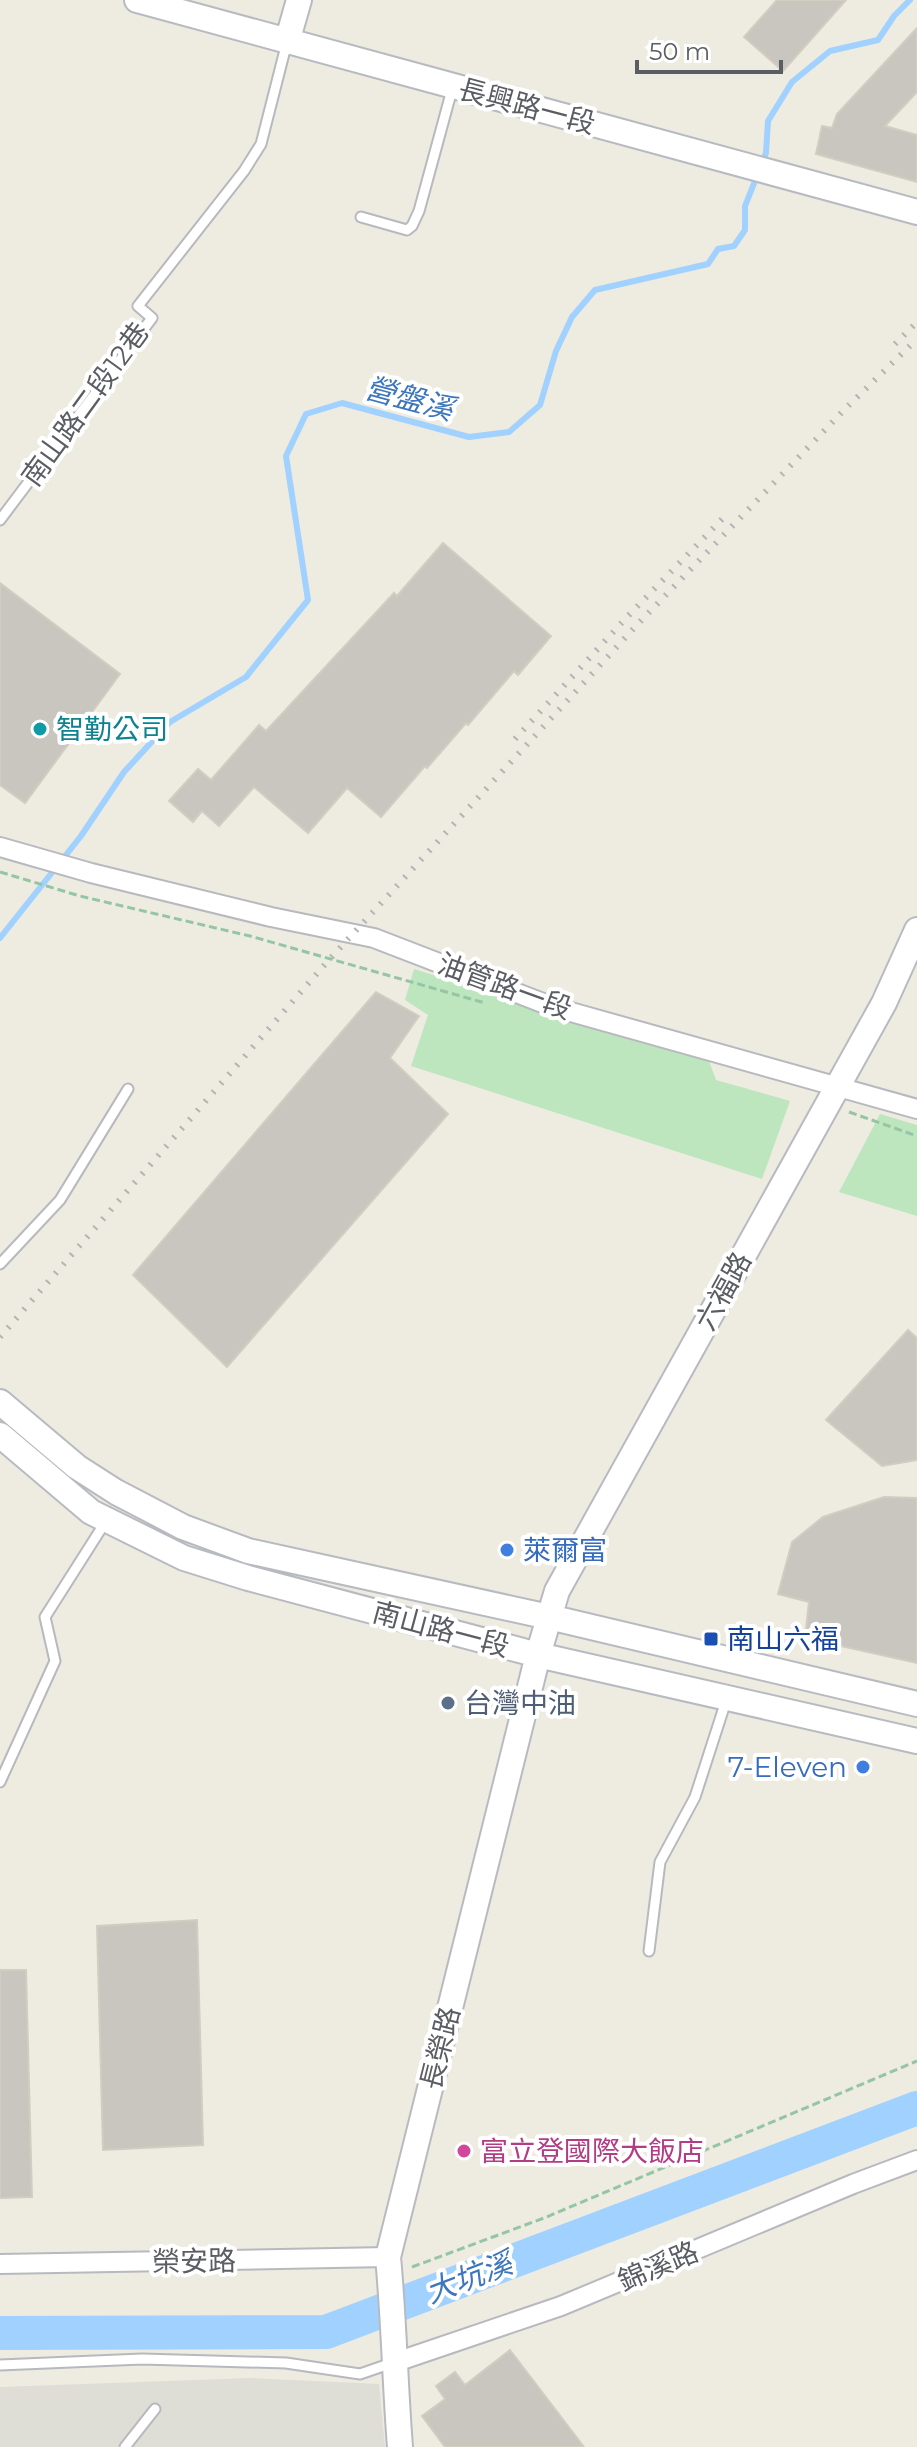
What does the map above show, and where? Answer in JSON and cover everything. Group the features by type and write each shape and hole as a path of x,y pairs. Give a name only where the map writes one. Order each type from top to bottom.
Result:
{"street":[{"name":"長興路一段","path":"137,0 917,212"},
{"path":"287,42 299,0"},
{"name":"油管路一段","path":"0,847 91,873 271,917 374,938 553,1007 831,1095 917,1109"},
{"name":"六福路","path":"538,1655 557,1591 884,1003 917,930"},
{"name":"南山路一段","path":"0,1402 77,1467 116,1492 183,1527 248,1551 549,1617 917,1704"},
{"name":"南山路一段","path":"0,1435 91,1512 184,1558 538,1655 917,1741"},
{"name":"長榮路","path":"400,2447 389,2266 538,1655"},
{"name":"錦溪路","path":"396,2356 561,2306 917,2160"},
{"name":"榮安路","path":"0,2264 389,2266"}],"lane":[{"name":"南山路二段12巷","path":"0,520 152,318 138,306 244,171 261,144 287,42"},
{"path":"361,217 407,230 412,226 419,211 453,86"},
{"path":"0,1264 60,1200 128,1089"},
{"path":"0,1782 55,1661 45,1617 106,1520"},
{"path":"649,1951 660,1862 695,1797 727,1698"},
{"path":"0,2365 142,2359 286,2363 360,2374 396,2356"},
{"path":"125,2447 155,2409"}],"path":[{"path":"0,872 80,896 250,936 486,1003"},
{"path":"831,1095 917,1136"},
{"path":"389,2266 544,2218 917,2061"}],"shaded area":[{"path":"251,2378 379,2384 385,2447 0,2447 0,2387"}],"green space":[{"path":"414,969 709,1061 716,1080 790,1101 762,1179 411,1066 428,1015 405,1000"},
{"path":"880,1114 917,1125 917,1216 839,1192"}],"building":[{"path":"777,0 846,0 783,71 744,37"},
{"path":"917,28 917,92 885,126 917,135 917,182 816,154 822,126 832,128 837,114"},
{"path":"443,543 551,636 518,675 514,671 381,817 347,788 308,833 254,787 219,826 202,811 193,822 169,801 198,769 211,780 259,725 266,731 394,593 397,596"},
{"name":"智勤公司","path":"0,583 120,674 25,803 0,785"},
{"path":"376,992 419,1016 390,1058 448,1114 227,1367 133,1275"},
{"path":"908,1330 917,1338 917,1460 882,1466 826,1420"},
{"path":"884,1497 917,1498 917,1663 805,1638 809,1602 778,1594 792,1542 823,1517"},
{"path":"197,1920 203,2145 103,2150 97,1926"},
{"path":"0,1970 26,1970 32,2197 0,2198"},
{"path":"510,2350 584,2447 445,2447 422,2416 445,2399 436,2386 455,2372 465,2385"}],"waterway":[{"name":"營盤溪","path":"761,165 766,153 768,121 792,82 830,51 878,40 894,16 910,0"},
{"name":"營盤溪","path":"0,938 81,836 124,772 170,722 246,677 308,600 286,456 306,414 342,403 469,437 509,432 540,405 556,351 572,317 595,290 708,264 718,249 734,246 745,230 745,206 757,176"},
{"name":"大坑溪","path":"0,2333 326,2332 917,2108"}],"railway":[{"path":"895,344 917,322"},
{"path":"0,1337 327,962 635,627 846,408 917,339"},
{"path":"515,739 726,515"}],"place":[{"name":"智勤公司","path":"40,729"},
{"name":"萊爾富","path":"507,1550"},
{"name":"南山六福","path":"711,1639"},
{"name":"台灣中油","path":"448,1703"},
{"name":"7-Eleven","path":"863,1767"},
{"name":"富立登國際大飯店","path":"464,2151"}]}
